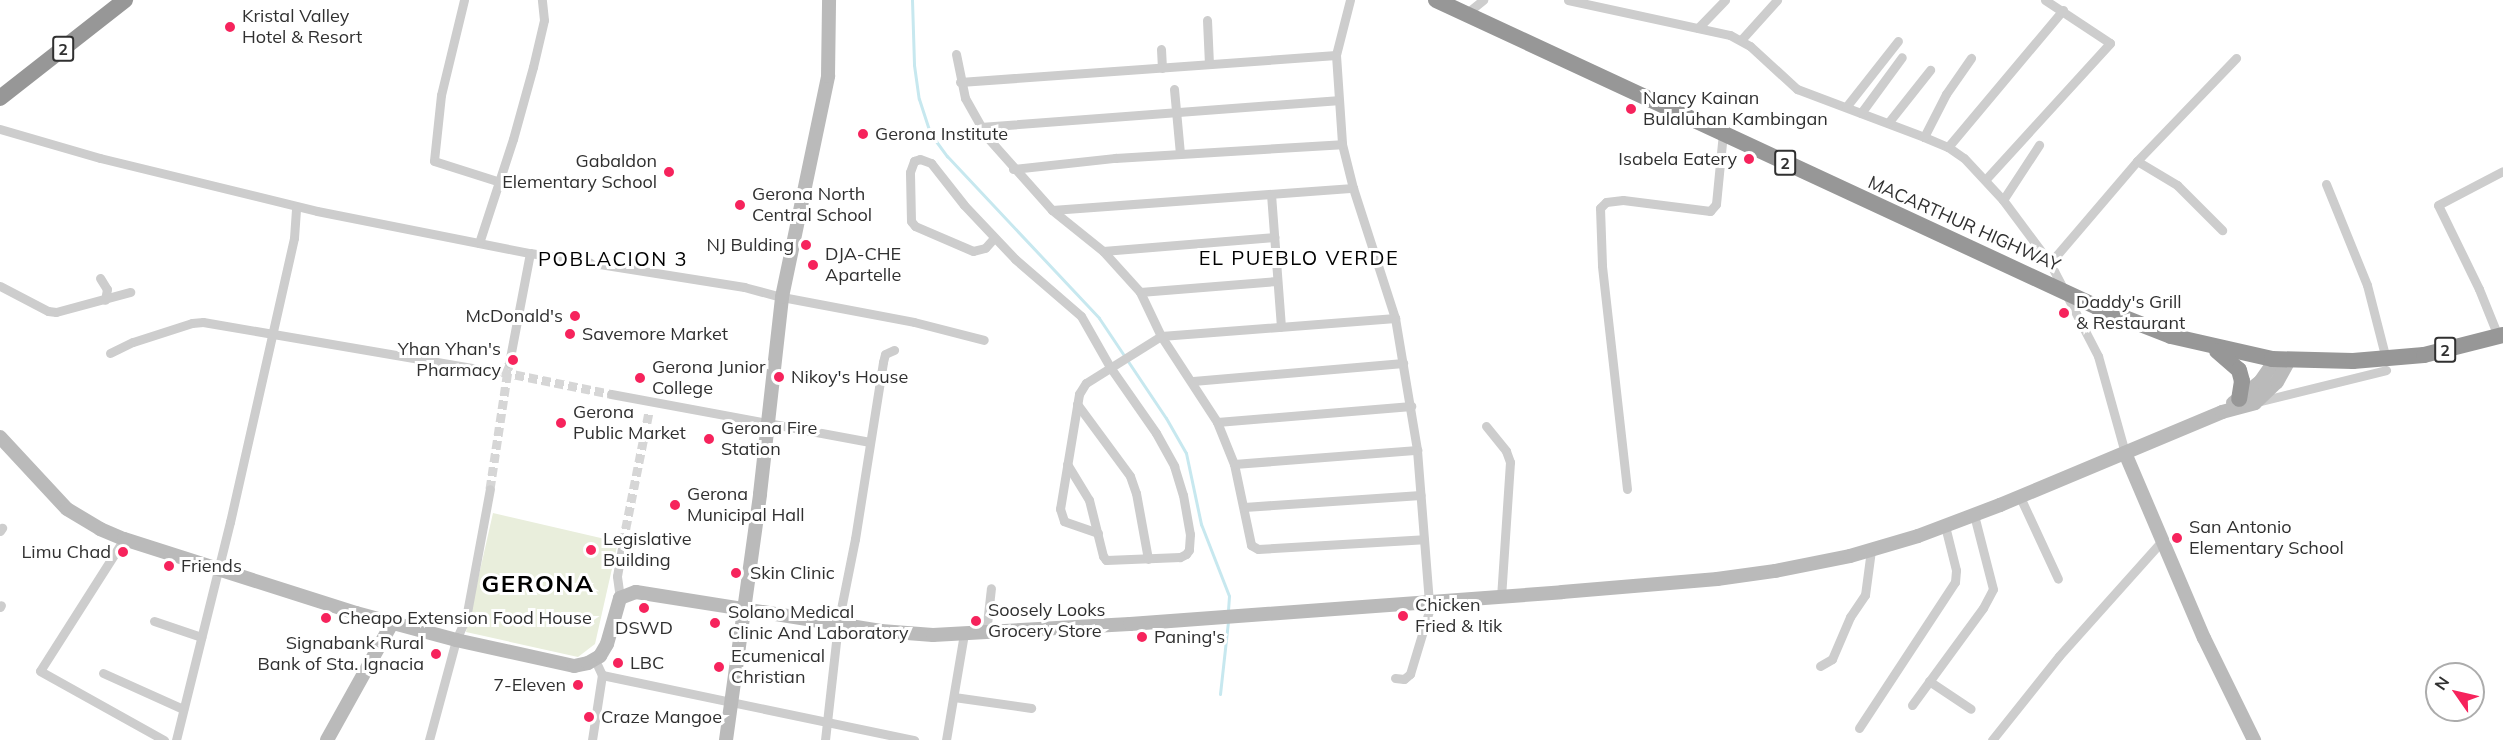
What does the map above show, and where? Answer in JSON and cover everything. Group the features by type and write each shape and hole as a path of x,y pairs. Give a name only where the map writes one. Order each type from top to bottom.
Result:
{"highway":[{"name":"2","path":"0,98 124,0"},
{"name":"MACARTHUR HIGHWAY","path":"1436,0 2135,323 2211,347 2272,359 2386,364 2453,349 2501,335"},
{"path":"2211,347 2239,370 2247,401"}],"main road":[{"path":"726,740 730,700 736,678 782,297 828,76 829,0"},
{"path":"2247,401 2272,365 2272,359"},
{"path":"0,437 67,509 100,529 124,539 218,571 392,623 565,665 582,665 595,660 608,644 620,598 630,592 644,592 744,610 910,635 964,634 1501,596 1731,578 1783,570 1871,550 1945,526 2020,497 2247,401 2277,382 2289,360"},
{"path":"2125,453 2204,638 2254,740"},
{"path":"327,740 392,623"}],"street":[{"path":"464,0 441,95 434,161 497,181"},
{"path":"478,243 513,139 543,27 542,0"},
{"path":"1350,0 1336,55 1337,100 1342,144 1353,188 1395,318 1411,406 1430,601 1410,674 1404,679 1395,678"},
{"path":"1467,13 1483,0"},
{"path":"1568,0 1698,28 1741,40 1797,89 1924,137 1948,147 1964,158 2003,200 2050,263 2098,356 2125,453"},
{"path":"1698,28 1725,0"},
{"path":"1741,40 1777,0"},
{"path":"1986,180 2110,43 2045,0"},
{"path":"1948,147 2063,10"},
{"path":"1207,20 1209,64"},
{"path":"1846,107 1898,41"},
{"path":"1161,49 1162,68"},
{"path":"956,54 960,82 969,109 980,127 1013,169 1052,210 1103,251 1140,292 1161,336 1193,381 1217,423 1234,464 1251,545 1254,549 1424,539"},
{"path":"960,82 1336,55"},
{"path":"1861,113 1902,57"},
{"path":"1924,137 1938,109 1971,58"},
{"path":"2050,263 2137,161 2236,58"},
{"path":"1888,123 1930,70"},
{"path":"1174,89 1180,154"},
{"path":"980,127 1337,100"},
{"path":"0,129 55,147 296,207 530,253 744,287 782,297 914,322 984,340"},
{"path":"1626,489 1602,265 1600,208 1606,202 1623,200 1710,211 1716,204 1723,133"},
{"path":"1013,169 1180,154 1342,144"},
{"path":"2003,200 2039,145"},
{"path":"994,238 985,248 973,251 915,226 911,221 910,172 914,161 920,159 931,163 994,238 1026,270 1079,312 1163,444 1174,466 1183,495 1190,534 1189,550 1180,557 1106,560 1089,500 1066,464"},
{"path":"2137,161 2177,185 2222,230"},
{"path":"2501,335 2438,205 2503,171"},
{"path":"2247,401 2386,364 2367,285 2326,184"},
{"path":"1052,210 1353,188"},
{"path":"1271,194 1281,327"},
{"path":"176,740 218,571 294,238 296,207"},
{"path":"1103,251 1274,237"},
{"path":"509,363 530,253"},
{"path":"100,278 107,289 105,300"},
{"path":"1140,292 1277,282"},
{"path":"0,286 52,312 130,292"},
{"path":"1098,533 1068,523 1061,516 1066,464 1077,404 1083,385 1161,336 1395,318"},
{"path":"110,353 133,342 196,322 497,372"},
{"path":"825,740 838,624 855,538 883,358 894,350"},
{"path":"1193,381 1403,363"},
{"path":"611,394 869,442"},
{"path":"649,412 651,402"},
{"path":"1077,404 1130,476 1136,493 1148,559"},
{"path":"1217,423 1411,406"},
{"path":"1486,426 1506,451 1510,462 1501,596"},
{"path":"1234,464 1416,450"},
{"path":"429,740 456,640 466,618 490,489"},
{"path":"1244,507 1421,495"},
{"path":"2020,497 2058,579"},
{"path":"1912,705 1983,608 1993,589 1974,515"},
{"path":"1859,728 1955,582 1956,570 1945,526"},
{"path":"124,539 40,671 134,726 164,740"},
{"path":"1992,740 2059,656 2162,541"},
{"path":"620,598 617,576 623,542"},
{"path":"1820,666 1832,659 1850,617 1865,595 1871,550"},
{"path":"986,633 991,588"},
{"path":"154,621 201,637"},
{"path":"946,740 964,634"},
{"path":"592,740 602,675 595,660"},
{"path":"103,673 183,709"},
{"path":"602,675 914,740"},
{"path":"1929,681 1971,709"},
{"path":"954,697 1030,708"}],"green space":[{"path":"493,513 618,542 595,644 578,657 466,632"}],"waterway":[{"path":"912,0 914,65 919,99 930,133 947,156 1099,318 1166,418 1186,453 1201,524 1229,596 1228,612"},
{"path":"1220,694 1228,621"}],"tunnel":[{"path":"490,489 509,363"},
{"path":"502,372 611,394"},
{"path":"623,542 649,412"}],"place":[{"name":"Kristal Valley Hotel & Resort","path":"230,27"},
{"name":"Nancy Kainan Bulaluhan Kambingan","path":"1631,109"},
{"name":"Gerona Institute","path":"863,134"},
{"name":"Isabela Eatery","path":"1749,159"},
{"name":"Gabaldon Elementary School","path":"669,172"},
{"name":"Gerona North Central School","path":"740,205"},
{"name":"NJ Bulding","path":"806,245"},
{"name":"DJA-CHE Apartelle","path":"813,265"},
{"name":"Daddy's Grill & Restaurant","path":"2064,313"},
{"name":"McDonald's","path":"575,316"},
{"name":"Savemore Market","path":"570,334"},
{"name":"Yhan Yhan's Pharmacy","path":"513,360"},
{"name":"Nikoy's House","path":"779,377"},
{"name":"Gerona Junior College","path":"640,378"},
{"name":"Gerona Public Market","path":"561,423"},
{"name":"Gerona Fire Station","path":"709,439"},
{"name":"Gerona Municipal Hall","path":"675,505"},
{"name":"San Antonio Elementary School","path":"2177,538"},
{"name":"Legislative Building","path":"591,550"},
{"name":"Limu Chad","path":"123,552"},
{"name":"Friends","path":"169,566"},
{"name":"Skin Clinic","path":"736,573"},
{"name":"DSWD","path":"644,608"},
{"name":"Chicken Fried & Itik","path":"1403,616"},
{"name":"Cheapo Extension Food House","path":"326,618"},
{"name":"Soosely Looks Grocery Store","path":"976,621"},
{"name":"Solano Medical Clinic And Laboratory","path":"715,623"},
{"name":"Paning's","path":"1142,637"},
{"name":"Signabank Rural Bank of Sta. Ignacia","path":"436,654"},
{"name":"LBC","path":"618,663"},
{"name":"Ecumenical Christian","path":"719,667"},
{"name":"7-Eleven","path":"578,685"},
{"name":"Craze Mangoe","path":"589,717"}],"district":[{"name":"EL PUEBLO VERDE","path":"1299,257"},
{"name":"POBLACION 3","path":"613,258"},
{"name":"GERONA","path":"538,584"}]}
